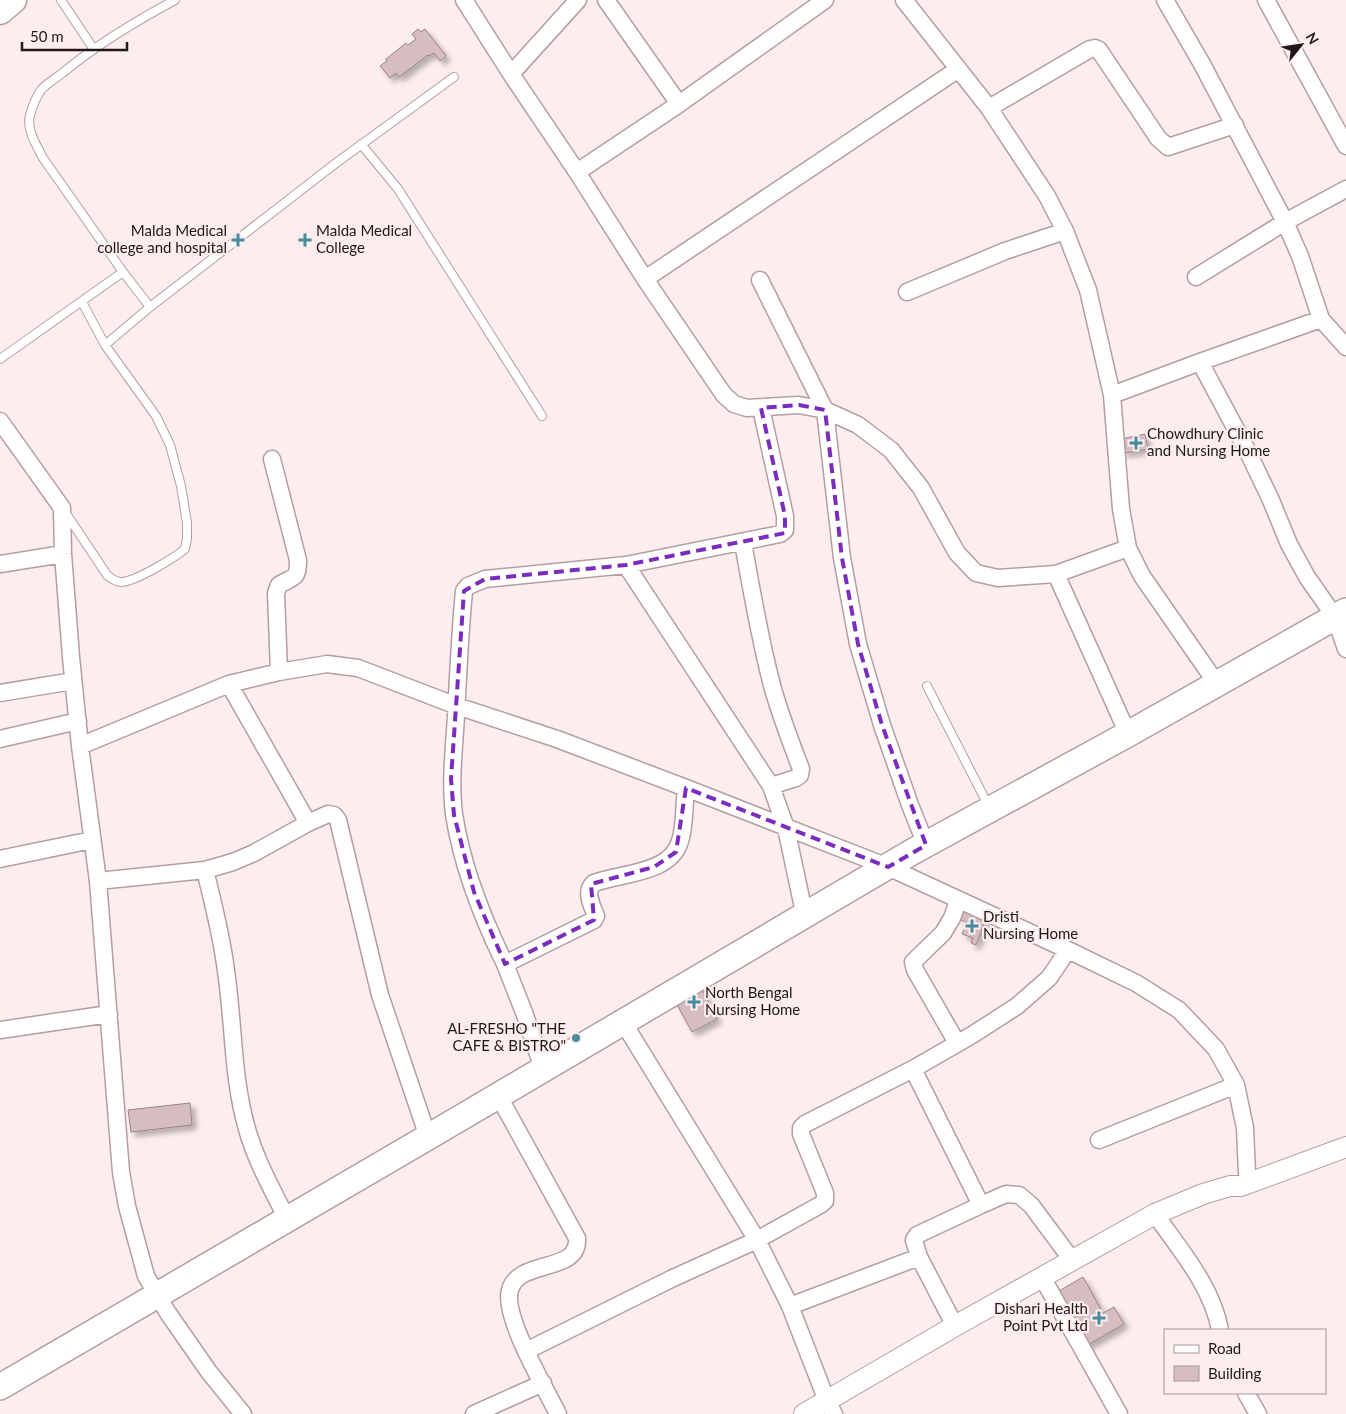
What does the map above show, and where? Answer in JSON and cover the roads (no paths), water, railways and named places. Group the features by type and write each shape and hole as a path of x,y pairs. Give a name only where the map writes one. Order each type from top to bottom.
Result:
{"highway":[{"path":"0,11 13,0"}],"main road":[{"path":"0,1387 926,844 1128,734 1340,614"}],"street":[{"path":"464,0 645,279 724,395 734,404 747,408 799,405 825,410 858,425 891,450 921,488 957,553 976,573 998,578 1056,574 1128,548"},
{"path":"511,74 578,0"},
{"path":"606,0 679,104"},
{"path":"577,172 679,104 825,0"},
{"path":"904,0 957,70 989,108 1047,196 1065,232 1088,290 1112,395 1121,509 1128,548 1142,576 1217,684"},
{"path":"1166,0 1235,125 1285,222 1300,256 1321,319 1346,347"},
{"path":"1266,0 1343,137"},
{"path":"989,108 1090,49 1095,48 1100,50 1158,138 1168,146 1235,125"},
{"path":"645,279 957,70"},
{"path":"1196,277 1285,222 1346,189"},
{"path":"907,292 1005,250 1065,232"},
{"path":"760,280 825,410 842,558 858,644 888,743 926,844"},
{"path":"1112,395 1321,319"},
{"path":"1200,362 1246,448 1289,544 1307,577 1340,614 1346,649"},
{"path":"543,1069 525,1015 505,964 486,925 474,892 462,853 454,815 452,779 464,591 468,586 485,579 626,565 743,543 780,534 785,530 786,524 761,408"},
{"path":"0,421 62,508 63,554 73,681 98,881 122,1172 127,1206 146,1276 156,1296 209,1372 243,1414"},
{"path":"272,459 298,560 298,573 296,577 279,585 276,593 279,672"},
{"path":"743,543 763,649 773,690 786,731 802,769 800,775 796,778 771,786"},
{"path":"0,564 63,554"},
{"path":"626,565 771,786 786,828 805,916"},
{"path":"1056,574 1128,734"},
{"path":"80,746 228,684 279,672 327,664 358,668 457,706 557,740 686,788 888,868 1136,983 1179,1010 1216,1049 1236,1085 1245,1128 1247,1174"},
{"path":"0,693 73,681"},
{"path":"228,684 308,823"},
{"path":"0,739 78,721"},
{"path":"505,964 594,920 596,916 589,891 590,886 594,882 654,867 666,862 676,852 681,840 686,788"},
{"path":"98,881 205,870 233,862 254,853 308,823 328,814 334,815 338,820 380,996 428,1137"},
{"path":"0,859 92,840"},
{"path":"205,870 226,970 235,1070 247,1130 259,1162 287,1219"},
{"path":"957,1043 914,970 913,962 943,933 952,918 958,901"},
{"path":"526,1351 671,1279 757,1240 825,1201 825,1193 800,1134 801,1128 805,1124 913,1069 1017,1006 1049,978 1068,950"},
{"path":"0,1030 109,1014"},
{"path":"623,1022 757,1240 790,1306 831,1407"},
{"path":"913,1069 980,1204"},
{"path":"1099,1140 1236,1085"},
{"path":"498,1095 578,1238 578,1247 568,1258 526,1272 518,1277 510,1290 508,1300 526,1351 558,1414"},
{"path":"1230,1186 1247,1174 1318,1144 1346,1135"},
{"path":"804,1414 831,1407 955,1326 1155,1214 1202,1194 1230,1186 1241,1186 1346,1147"},
{"path":"955,1326 919,1257 914,1240 917,1235 980,1204 1006,1194 1019,1195 1031,1206 1072,1260"},
{"path":"1155,1214 1203,1283 1214,1305 1220,1329"},
{"path":"790,1306 919,1257"},
{"path":"1042,1277 1119,1414"},
{"path":"474,1414 543,1383"},
{"path":"1247,1394 1258,1414"}],"lane":[{"path":"61,0 93,48"},
{"path":"150,307 43,158 30,126 30,116 41,90 93,48 144,16 175,0"},
{"path":"105,345 150,307 361,144 454,77"},
{"path":"361,144 398,189 542,416"},
{"path":"0,359 124,272"},
{"path":"62,508 107,575 120,582 134,579 185,549 187,539 184,504 170,445 156,416 105,345 82,302"},
{"path":"928,686 990,809"}],"place":[{"name":"Malda Medical college and hospital","path":"238,240"},
{"name":"Malda Medical College","path":"305,240"},
{"name":"Chowdhury Clinic and Nursing Home","path":"1136,443"},
{"name":"Dristi Nursing Home","path":"972,926"},
{"name":"North Bengal Nursing Home","path":"694,1002"},
{"name":"AL-FRESHO \"THE CAFE & BISTRO\"","path":"576,1038"},
{"name":"Dishari Health Point Pvt Ltd","path":"1099,1318"}]}
